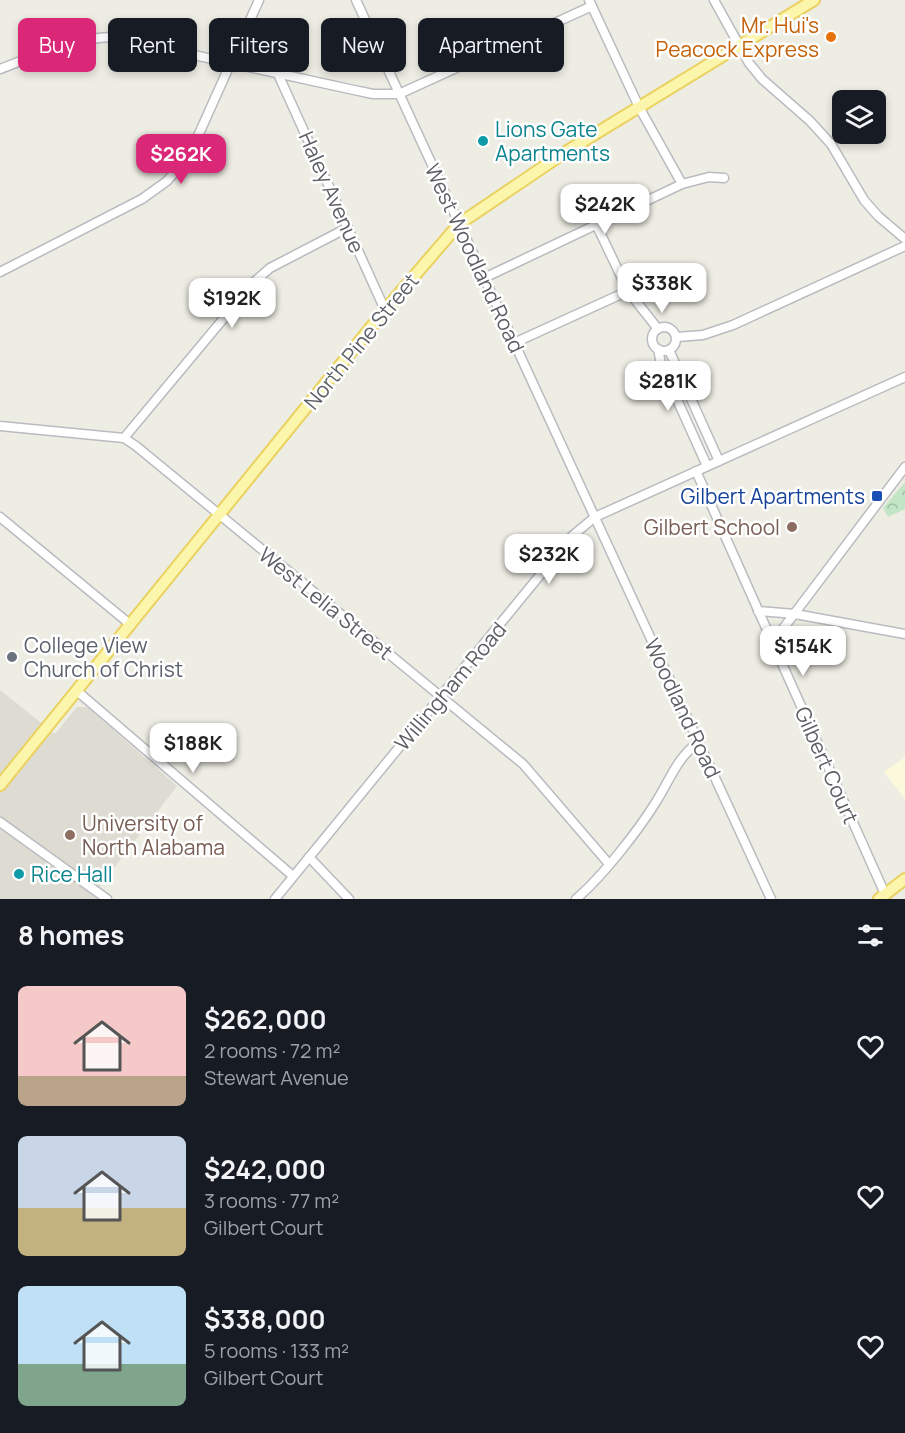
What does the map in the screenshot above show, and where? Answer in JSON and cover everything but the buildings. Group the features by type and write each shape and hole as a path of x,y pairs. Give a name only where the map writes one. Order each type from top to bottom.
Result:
{"main road":[{"name":"North Pine Street","path":"0,786 221,516 385,310 459,224 564,153 814,0"},
{"path":"882,897 905,879"}],"street":[{"path":"251,18 259,0"},
{"name":"West Woodland Road","path":"356,0 595,517"},
{"path":"714,0 738,47 762,79 810,121 831,144 864,200 878,216 905,238"},
{"path":"269,72 373,94 399,94 591,3 639,107 682,184"},
{"path":"0,69 71,42 91,38 112,38 209,59"},
{"path":"0,272 142,199 167,182 189,156 226,72"},
{"name":"Haley Avenue","path":"278,74 385,310"},
{"path":"484,278 682,184 709,177 724,178"},
{"path":"596,224 628,291 658,329"},
{"path":"0,426 124,438 254,282 270,268 347,228"},
{"path":"676,337 703,335 733,325 905,246"},
{"path":"514,343 628,291"},
{"path":"658,329 669,328 676,337 675,345 669,350 658,349"},
{"path":"658,329 652,339 707,466"},
{"path":"669,350 718,461"},
{"name":"Willingham Road","path":"275,899 572,536 595,517 905,377"},
{"path":"682,412 694,406"},
{"name":"West Lelia Street","path":"124,438 523,764 609,864"},
{"path":"773,642 905,467"},
{"name":"Gilbert Court","path":"696,471 773,642 882,897"},
{"path":"0,517 131,626"},
{"name":"Woodland Road","path":"595,517 771,899"},
{"path":"758,611 795,614 905,633"},
{"path":"77,691 293,876"},
{"path":"579,898 609,864 656,802 686,751 699,742"},
{"path":"0,822 107,899"},
{"path":"309,857 349,899"}],"shaded area":[{"name":"University of North Alabama","path":"0,690 55,734 77,707 87,707 177,786 93,895 97,899 0,899"},
{"path":"905,757 905,799 884,772"}],"green space":[{"path":"905,482 905,509 888,517 883,508"}],"place":[{"name":"Mr. Hui's Peacock Express","path":"831,37"},
{"name":"Lions Gate Apartments","path":"483,141"},
{"name":"Gilbert Apartments","path":"877,496"},
{"name":"Gilbert School","path":"792,527"},
{"name":"College View Church of Christ","path":"12,657"},
{"name":"University of North Alabama","path":"70,835"},
{"name":"Rice Hall","path":"19,874"}]}
